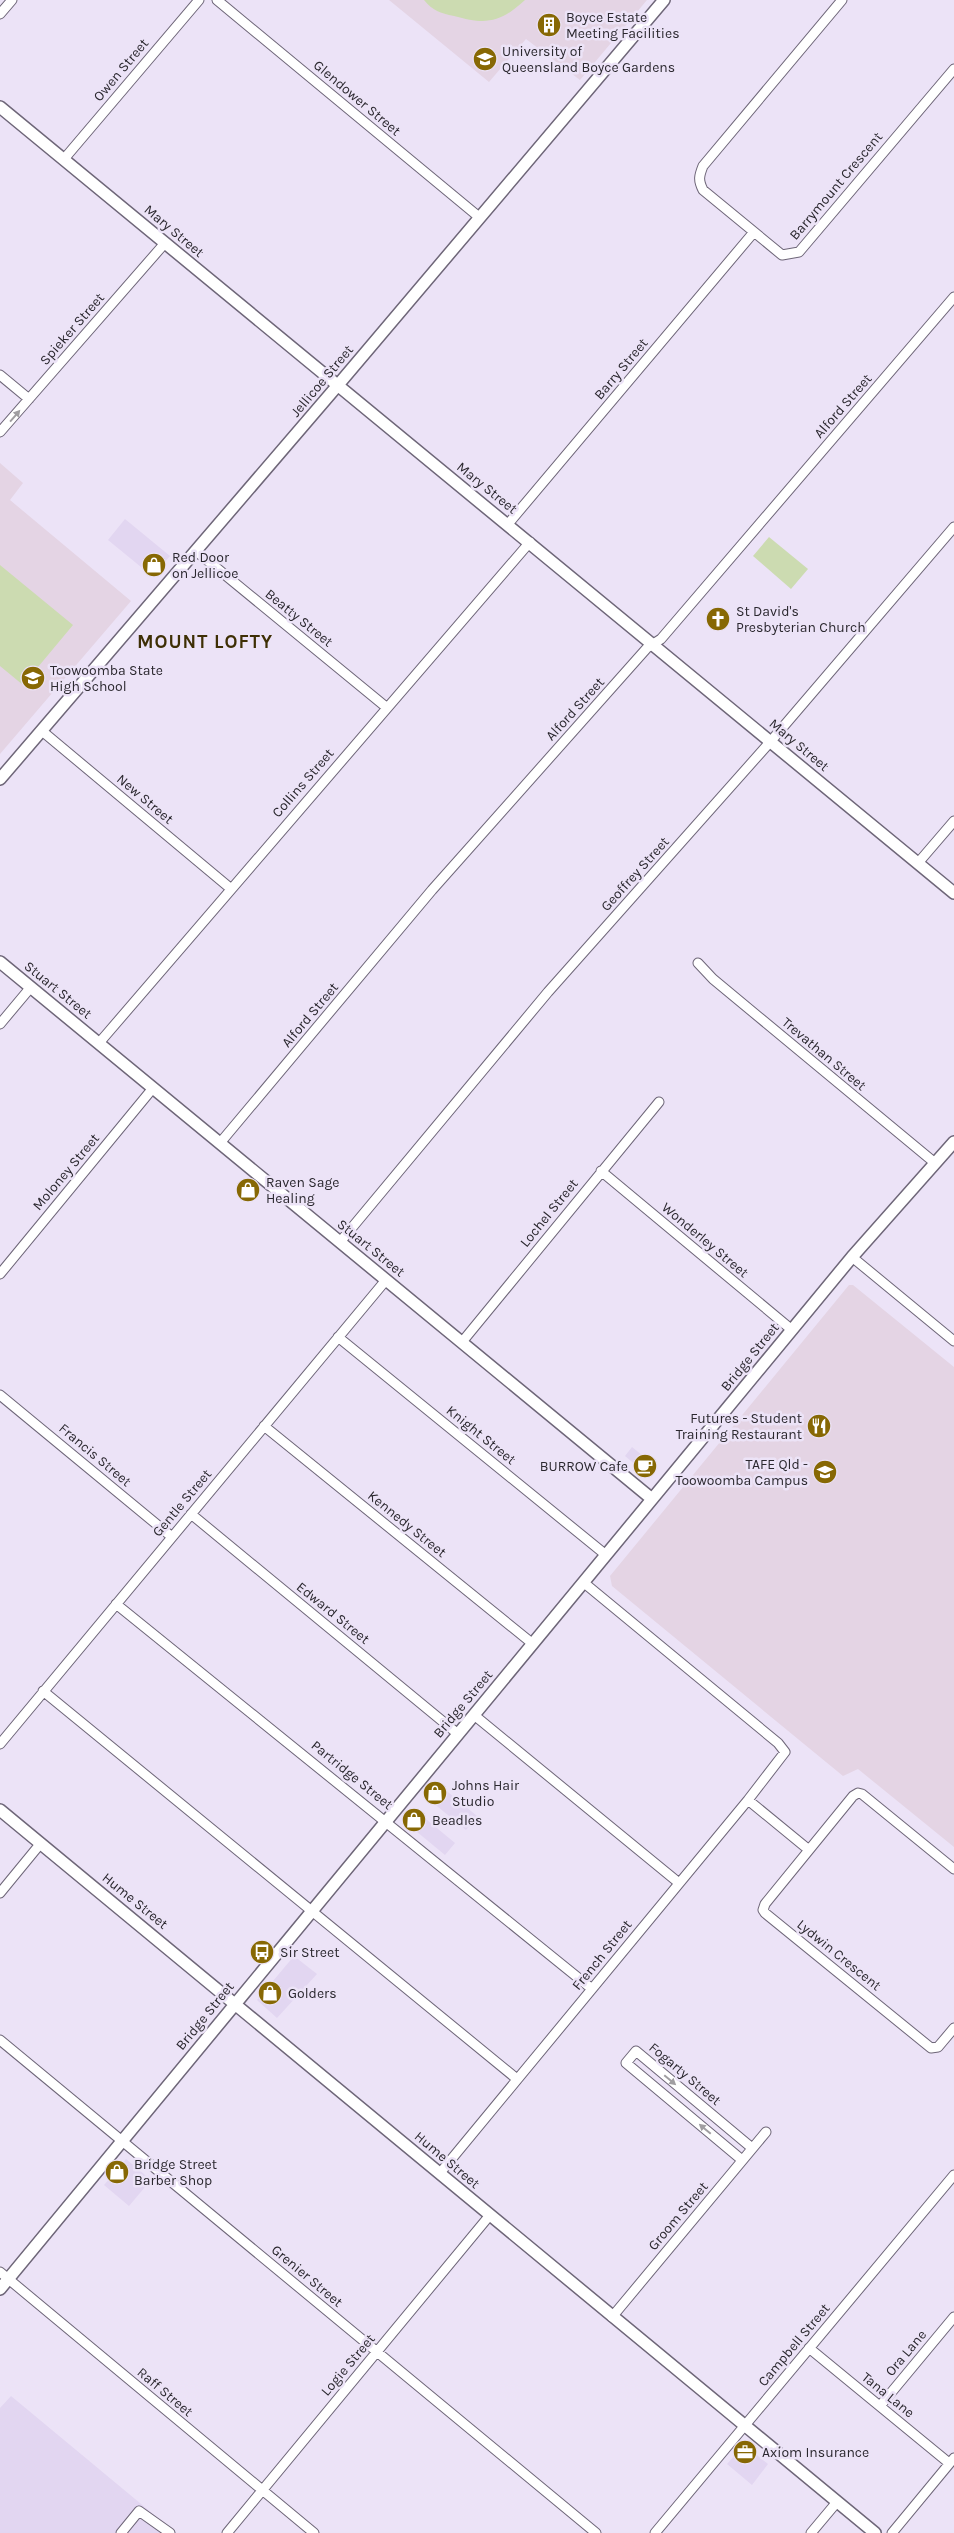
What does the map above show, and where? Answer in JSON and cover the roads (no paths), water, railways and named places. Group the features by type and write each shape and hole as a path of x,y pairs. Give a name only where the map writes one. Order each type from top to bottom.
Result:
{"street":[{"path":"0,14 12,0"},
{"name":"Owen Street","path":"64,159 198,0"},
{"name":"Glendower Street","path":"217,0 479,217"},
{"name":"Jellicoe Street","path":"0,779 338,385 664,0"},
{"name":"Barrymount Crescent","path":"842,0 703,166 699,175 699,181 703,190 782,255 799,252 954,69"},
{"name":"Mary Street","path":"0,107 954,893"},
{"name":"Barry Street","path":"508,524 754,232"},
{"name":"Spieker Street","path":"0,432 165,243"},
{"name":"Alford Street","path":"220,1143 432,890 643,652 665,635 954,297"},
{"path":"0,375 29,399"},
{"name":"Geoffrey Street","path":"340,1242 548,992 771,741 954,527"},
{"name":"Collins Street","path":"98,1043 530,542"},
{"name":"Beatty Street","path":"196,550 386,707"},
{"name":"New Street","path":"42,731 230,888"},
{"path":"918,862 954,821"},
{"name":"Stuart Street","path":"0,962 652,1499"},
{"name":"Trevathan Street","path":"698,963 713,979 935,1164"},
{"path":"0,1024 31,987"},
{"name":"Moloney Street","path":"0,1274 154,1088"},
{"name":"Lochel Street","path":"462,1342 600,1171 659,1102"},
{"name":"Bridge Street","path":"0,2289 4,2276 122,2141 852,1257 954,1142"},
{"name":"Wonderley Street","path":"600,1171 792,1330"},
{"path":"852,1257 954,1341"},
{"name":"Gentle Street","path":"0,1744 386,1280"},
{"name":"Knight Street","path":"338,1337 606,1555"},
{"name":"Francis Street","path":"0,1395 172,1537"},
{"name":"Kennedy Street","path":"264,1426 533,1644"},
{"name":"Edward Street","path":"190,1514 458,1734"},
{"name":"French Street","path":"440,2173 748,1800 781,1759 784,1752 778,1743 584,1582"},
{"name":"Partridge Street","path":"116,1604 592,1989"},
{"path":"44,1691 517,2079"},
{"path":"474,1715 679,1883"},
{"name":"Lydwin Crescent","path":"954,1869 860,1794 854,1795 763,1907 765,1913 931,2048 938,2048 954,2028"},
{"path":"748,1800 809,1850"},
{"name":"Hume Street","path":"0,1810 874,2533"},
{"path":"0,1893 41,1843"},
{"name":"Grenier Street","path":"0,2040 596,2533"},
{"name":"Fogarty Street","path":"742,2160 626,2063 636,2051 752,2148"},
{"name":"Groom Street","path":"612,2317 766,2132"},
{"name":"Campbell Street","path":"655,2533 954,2176"},
{"name":"Logie Street","path":"227,2533 490,2215"},
{"name":"Raff Street","path":"4,2276 314,2533"},
{"name":"Ora Lane","path":"880,2406 954,2317"},
{"name":"Tana Lane","path":"809,2348 952,2461"},
{"path":"892,2533 952,2461"},
{"path":"811,2533 837,2502"},
{"path":"121,2533 139,2511 170,2533"}],"place":[{"name":"Boyce Estate Meeting Facilities","path":"549,25"},
{"name":"University of Queensland Boyce Gardens","path":"485,59"},
{"name":"Red Door on Jellicoe","path":"154,565"},
{"name":"St David's Presbyterian Church","path":"718,619"},
{"name":"Toowoomba State High School","path":"33,678"},
{"name":"Raven Sage Healing","path":"248,1190"},
{"name":"Futures - Student Training Restaurant","path":"819,1426"},
{"name":"BURROW Cafe","path":"645,1466"},
{"name":"TAFE Qld - Toowoomba Campus","path":"825,1472"},
{"name":"Johns Hair Studio","path":"435,1793"},
{"name":"Beadles","path":"414,1820"},
{"name":"Sir Street","path":"262,1952"},
{"name":"Golders","path":"270,1993"},
{"name":"Bridge Street Barber Shop","path":"117,2172"},
{"name":"Axiom Insurance","path":"745,2452"}],"district":[{"name":"MOUNT LOFTY","path":"205,642"}]}
